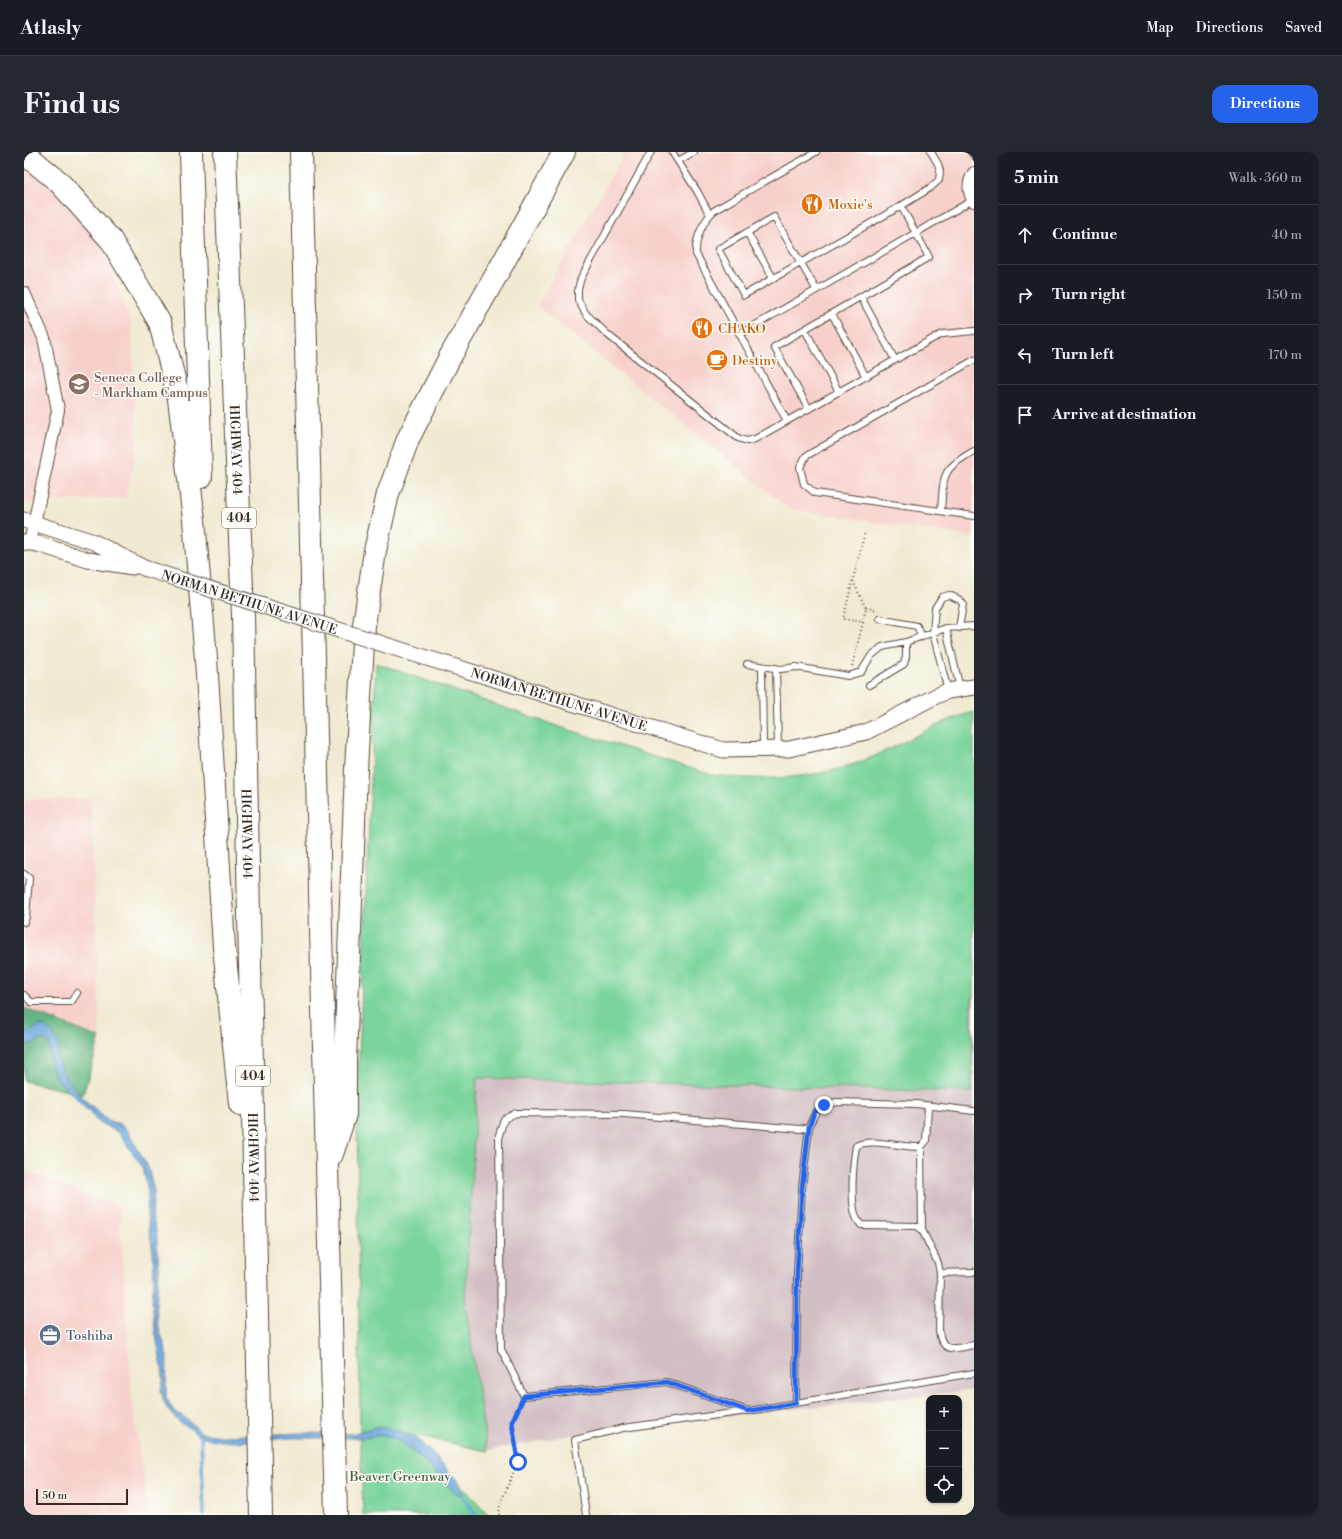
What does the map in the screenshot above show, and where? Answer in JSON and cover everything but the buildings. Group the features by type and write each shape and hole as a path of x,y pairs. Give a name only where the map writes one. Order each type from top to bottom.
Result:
{"highway":[{"path":"191,152 206,659"},
{"name":"HIGHWAY 404","path":"225,152 243,615 261,1515"},
{"path":"301,152 336,1515"},
{"path":"302,194 307,152"},
{"path":"327,1168 345,1114 345,1060 356,770 364,625 375,551 388,494 408,439 450,357 504,263 564,152"},
{"path":"24,154 59,182 111,240 160,322 179,399 194,520 206,659 224,946 257,1268"}],"street":[{"path":"973,201 969,191 969,185 974,173"},
{"path":"24,293 44,338 58,410 29,521 27,542"},
{"name":"NORMAN BETHUNE AVENUE","path":"29,521 94,542 144,568"},
{"name":"NORMAN BETHUNE AVENUE","path":"27,542 88,560 144,568 723,750 788,749 866,732 936,696 961,689"}],"lane":[{"path":"651,152 581,278 578,289 578,300 586,314 608,335 738,438 747,441 755,439 943,334 974,331"},
{"path":"672,152 710,215"},
{"path":"678,161 694,152"},
{"path":"787,421 696,254 696,240 710,215 715,210 816,152"},
{"path":"816,289 801,262 774,217 718,249 744,295 801,262 901,206 930,188 938,180 940,171 931,152"},
{"path":"972,152 974,156"},
{"path":"740,334 816,289 973,201"},
{"path":"809,409 774,347 929,257 901,206"},
{"path":"747,232 773,278"},
{"path":"861,297 895,360"},
{"path":"832,314 866,377"},
{"path":"805,330 839,392"},
{"path":"974,360 806,456 800,467 804,484 815,493 974,516"},
{"path":"941,511 944,476 949,467 974,451"},
{"path":"959,628 963,604 960,600 949,594 942,596 935,608 933,634 961,689"},
{"path":"880,619 917,626 922,637"},
{"path":"746,664 776,668 796,667 848,676 861,672 871,656 882,647 933,634 946,628 974,626"},
{"path":"946,628 961,689"},
{"path":"869,685 904,664 906,657 906,642"},
{"path":"762,666 763,749"},
{"path":"776,668 778,749"},
{"path":"24,874 29,878 26,917 24,922"},
{"path":"24,995 31,1002 71,1002 78,993"},
{"path":"796,1403 798,1257 802,1188 809,1127 814,1113 824,1105 836,1102 928,1106 974,1111"},
{"path":"928,1106 926,1141 921,1147 922,1230 938,1263 940,1273 939,1332 941,1341 945,1346 951,1349 974,1345"},
{"path":"748,1411 667,1382 524,1396 501,1349 499,1135 504,1119 516,1113 620,1114 800,1129 809,1127"},
{"path":"921,1147 911,1148 862,1142 856,1146 853,1182 854,1210 856,1219 861,1225 917,1226 922,1230"},
{"path":"940,1273 974,1272"},
{"path":"586,1515 575,1440 623,1428 748,1411 974,1373"}],"path":[{"path":"863,622 843,619 865,532"},
{"path":"853,581 866,608 852,664 854,674"},
{"path":"499,1515 500,1504 518,1462 512,1422 524,1396"}],"shaded area":[{"name":"Seneca College - Markham Campus","path":"24,152 84,201 131,324 137,444 126,497 24,503"},
{"path":"625,152 974,152 974,537 789,509 537,306"},
{"path":"91,798 100,1038 24,1008 24,800"},
{"path":"974,998 974,1390 603,1429 487,1451 465,1303 477,1078 972,1092 972,999"},
{"path":"24,1171 119,1207 132,1399 149,1515 24,1515"}],"green space":[{"name":"Beaver Greenway","path":"376,663 557,726 712,775 734,777 776,778 838,769 891,749 949,720 974,712 974,998 972,999 972,1092 477,1078 465,1303 487,1451 414,1435 489,1515 363,1515 360,1433 357,1103"},
{"path":"24,1008 100,1038 83,1095 24,1081"}],"water":[{"path":"39,1026 44,1026 52,1032 56,1039 59,1048 58,1061 66,1079 86,1101 103,1116 112,1122 118,1123 127,1130 148,1167 154,1191 152,1216 157,1235 159,1268 156,1306 158,1325 167,1352 166,1397 173,1410 188,1420 202,1433 220,1436 302,1433 351,1434 376,1427 388,1428 412,1436 425,1446 456,1479 463,1491 463,1496 456,1494 422,1459 402,1443 383,1435 363,1438 292,1438 233,1442 214,1440 197,1435 172,1415 165,1405 161,1391 163,1380 162,1367 155,1331 152,1300 154,1279 153,1252 147,1215 148,1191 143,1168 119,1133 96,1120 56,1078 52,1068 48,1042 43,1039 24,1045 24,1034"}],"waterway":[{"path":"201,1437 204,1515"},
{"path":"463,1496 476,1515"}],"place":[{"name":"Moxie's","path":"812,204"},
{"name":"CHAKO","path":"702,328"},
{"name":"Destiny","path":"717,360"},
{"name":"Seneca College - Markham Campus","path":"79,384"},
{"name":"Toshiba","path":"50,1335"}],"route":[{"path":"518,1462 512,1422 524,1396 667,1382 748,1411 796,1403 797,1273 802,1188 809,1127 814,1113 824,1105"}]}
